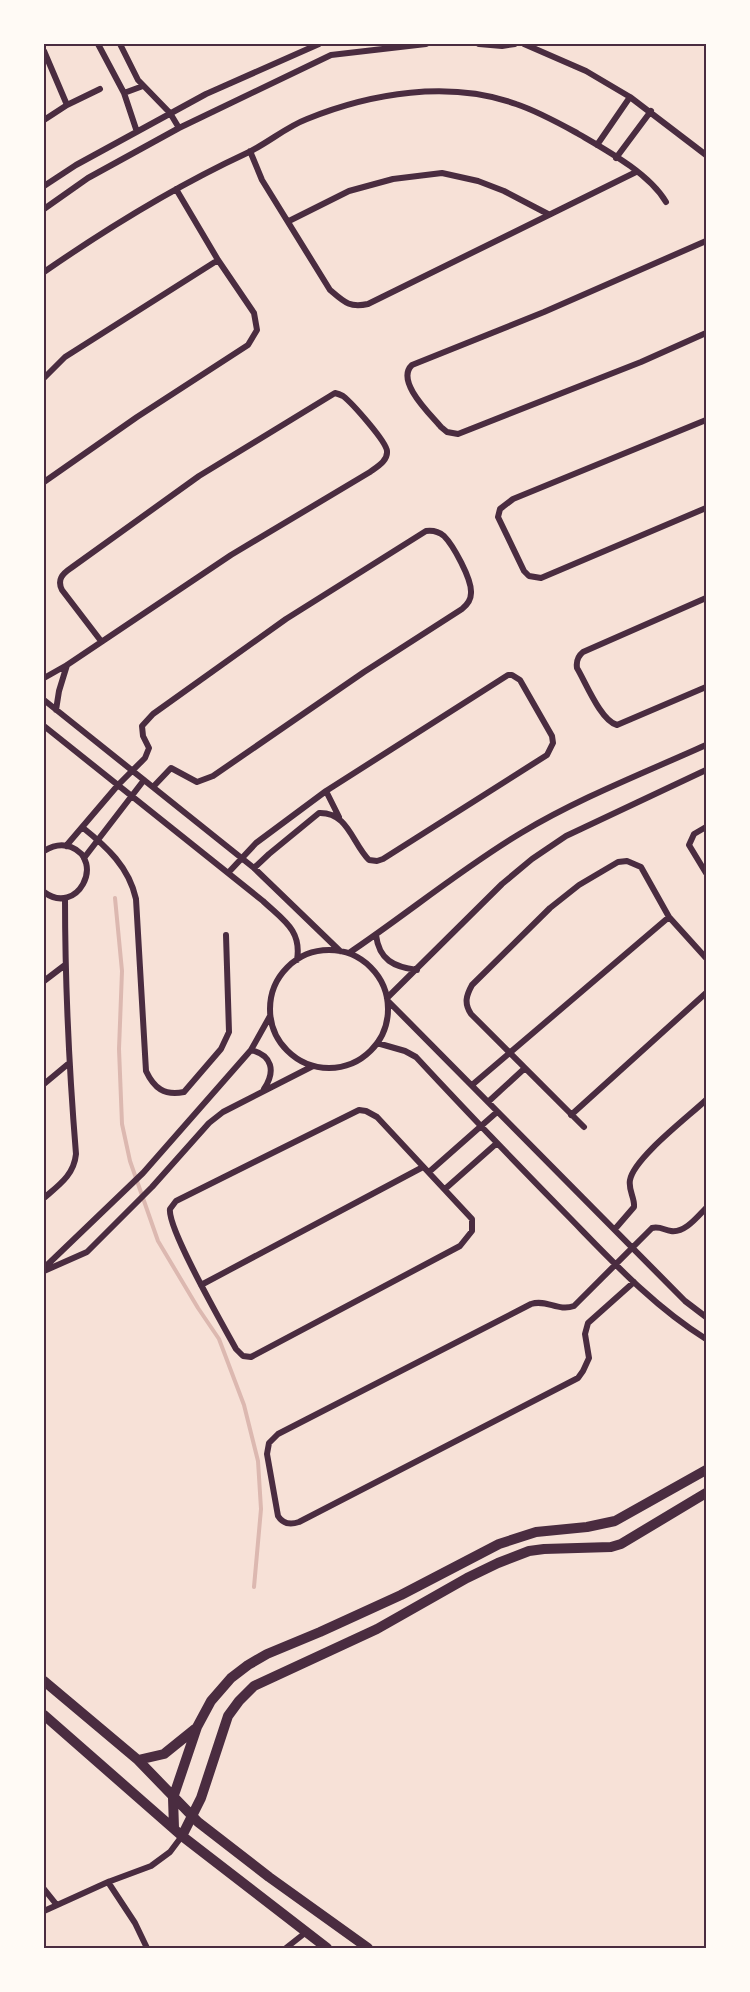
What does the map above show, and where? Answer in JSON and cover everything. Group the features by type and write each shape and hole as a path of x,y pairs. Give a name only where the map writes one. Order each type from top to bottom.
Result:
{"main road":[{"path":"178,1832 173,1798 197,1727 211,1701 231,1678 267,1654 401,1595 499,1544 536,1532 587,1527 615,1521 706,1470"},
{"path":"178,1832 193,1817 211,1772 228,1716 254,1686 377,1629 498,1563 529,1551 611,1547 621,1544 706,1493"},
{"path":"44,1681 138,1760 193,1817 269,1877 368,1948"},
{"path":"44,1715 178,1832 320,1947"},
{"path":"138,1760 164,1754 197,1727"}],"street":[{"path":"98,44 124,93 137,132"},
{"path":"120,44 138,80 170,113 179,128"},
{"path":"44,186 206,94 319,44"},
{"path":"44,209 88,178 179,128 331,55 426,44"},
{"path":"479,44 502,46 515,44"},
{"path":"524,44 586,71 630,97 706,155"},
{"path":"44,51 67,105"},
{"path":"124,93 143,86"},
{"path":"44,120 67,105 100,89"},
{"path":"44,272 102,231 208,170 250,151 304,120 338,107 394,94 442,92 483,95 515,104 555,121 597,145 659,190 666,202"},
{"path":"597,145 630,97"},
{"path":"616,158 651,111"},
{"path":"250,151 262,180 330,290 345,303 357,306 368,304 636,172"},
{"path":"289,221 349,191 393,179 442,173 478,181 504,191 548,214"},
{"path":"44,482 248,345 257,330 254,313 218,260 176,189"},
{"path":"706,241 544,312 412,365 406,376 410,388 441,427 447,432 458,434 641,362 706,333"},
{"path":"44,378 65,357 218,260"},
{"path":"44,678 67,665 231,555 382,464 387,451 383,442 344,397 340,394 331,394 200,476 70,568 60,578 62,591 101,641"},
{"path":"706,420 513,499 504,504 498,517 524,571 529,576 541,578 706,508"},
{"path":"66,846 148,753 149,748 143,736 142,726 153,714 286,619 426,531 432,530 444,537 464,569 471,589 470,600 462,609 364,672 213,776 197,782 171,768 153,787"},
{"path":"706,598 583,652 577,663 577,668 603,714 617,725 706,687"},
{"path":"56,710 67,665"},
{"path":"228,873 256,843 326,791 508,675 520,680 552,736 553,743 548,756 383,860 373,861 366,857 339,817 326,791"},
{"path":"44,699 242,857 340,951"},
{"path":"44,726 228,873 290,926 299,944 297,960"},
{"path":"349,953 461,872 522,832 583,800 706,745"},
{"path":"387,1000 502,884 532,859 566,836 706,770"},
{"path":"84,858 144,780"},
{"path":"254,868 315,815 327,813 339,817"},
{"path":"82,827 116,858 133,887 136,899 146,1071 158,1089 176,1094 184,1092 226,1041 229,1032 226,935"},
{"path":"706,827 694,834 689,845 706,873"},
{"path":"44,850 55,845 76,850 84,858 87,869 83,885 75,893 65,898 53,897 44,892"},
{"path":"584,1127 471,1014 467,1008 467,994 472,985 550,908 579,885 618,862 627,861 640,867 669,917 706,958"},
{"path":"44,1198 68,1177 75,1165 76,1154 68,1064 65,898"},
{"path":"472,1085 669,917"},
{"path":"376,935 379,949 386,961 417,970"},
{"path":"322,950 349,953 367,963 384,988 387,1000 385,1028 377,1043 363,1057 346,1066 326,1068 313,1066 292,1056 282,1044 274,1030 270,1015 271,999 276,984 285,970 297,960 322,950"},
{"path":"44,981 65,964"},
{"path":"571,1115 706,993"},
{"path":"387,1000 685,1301 706,1317"},
{"path":"44,1269 143,1173 251,1050 270,1015"},
{"path":"377,1043 405,1051 416,1057 480,1127 634,1282 686,1327 706,1339"},
{"path":"251,1050 265,1055 271,1065 271,1077 264,1089"},
{"path":"44,1084 68,1064"},
{"path":"44,1269 87,1252 222,1112 313,1066"},
{"path":"488,1102 525,1068"},
{"path":"615,1229 634,1207 635,1202 629,1182 638,1163 706,1100"},
{"path":"366,1111 377,1117 423,1167 472,1219 472,1232 460,1246 251,1357 243,1356 236,1349 201,1285 171,1222 170,1209 176,1201 352,1112 366,1111"},
{"path":"429,1172 496,1112"},
{"path":"445,1189 497,1143"},
{"path":"201,1285 423,1167"},
{"path":"634,1282 586,1327 589,1358 578,1378 309,1517 292,1524 285,1523 278,1516 267,1454 269,1443 278,1434 531,1304 544,1302 558,1309 574,1306 652,1228 657,1226 675,1232 682,1231 706,1208"},
{"path":"44,1911 108,1882 151,1866 170,1852 178,1832"},
{"path":"108,1882 135,1923 147,1948"},
{"path":"44,1889 56,1905"},
{"path":"286,1948 305,1933"}],"waterway":[{"path":"115,898 122,971 119,1049 122,1124 130,1161 158,1241 219,1339 244,1405 258,1461 261,1509 254,1587"}]}
